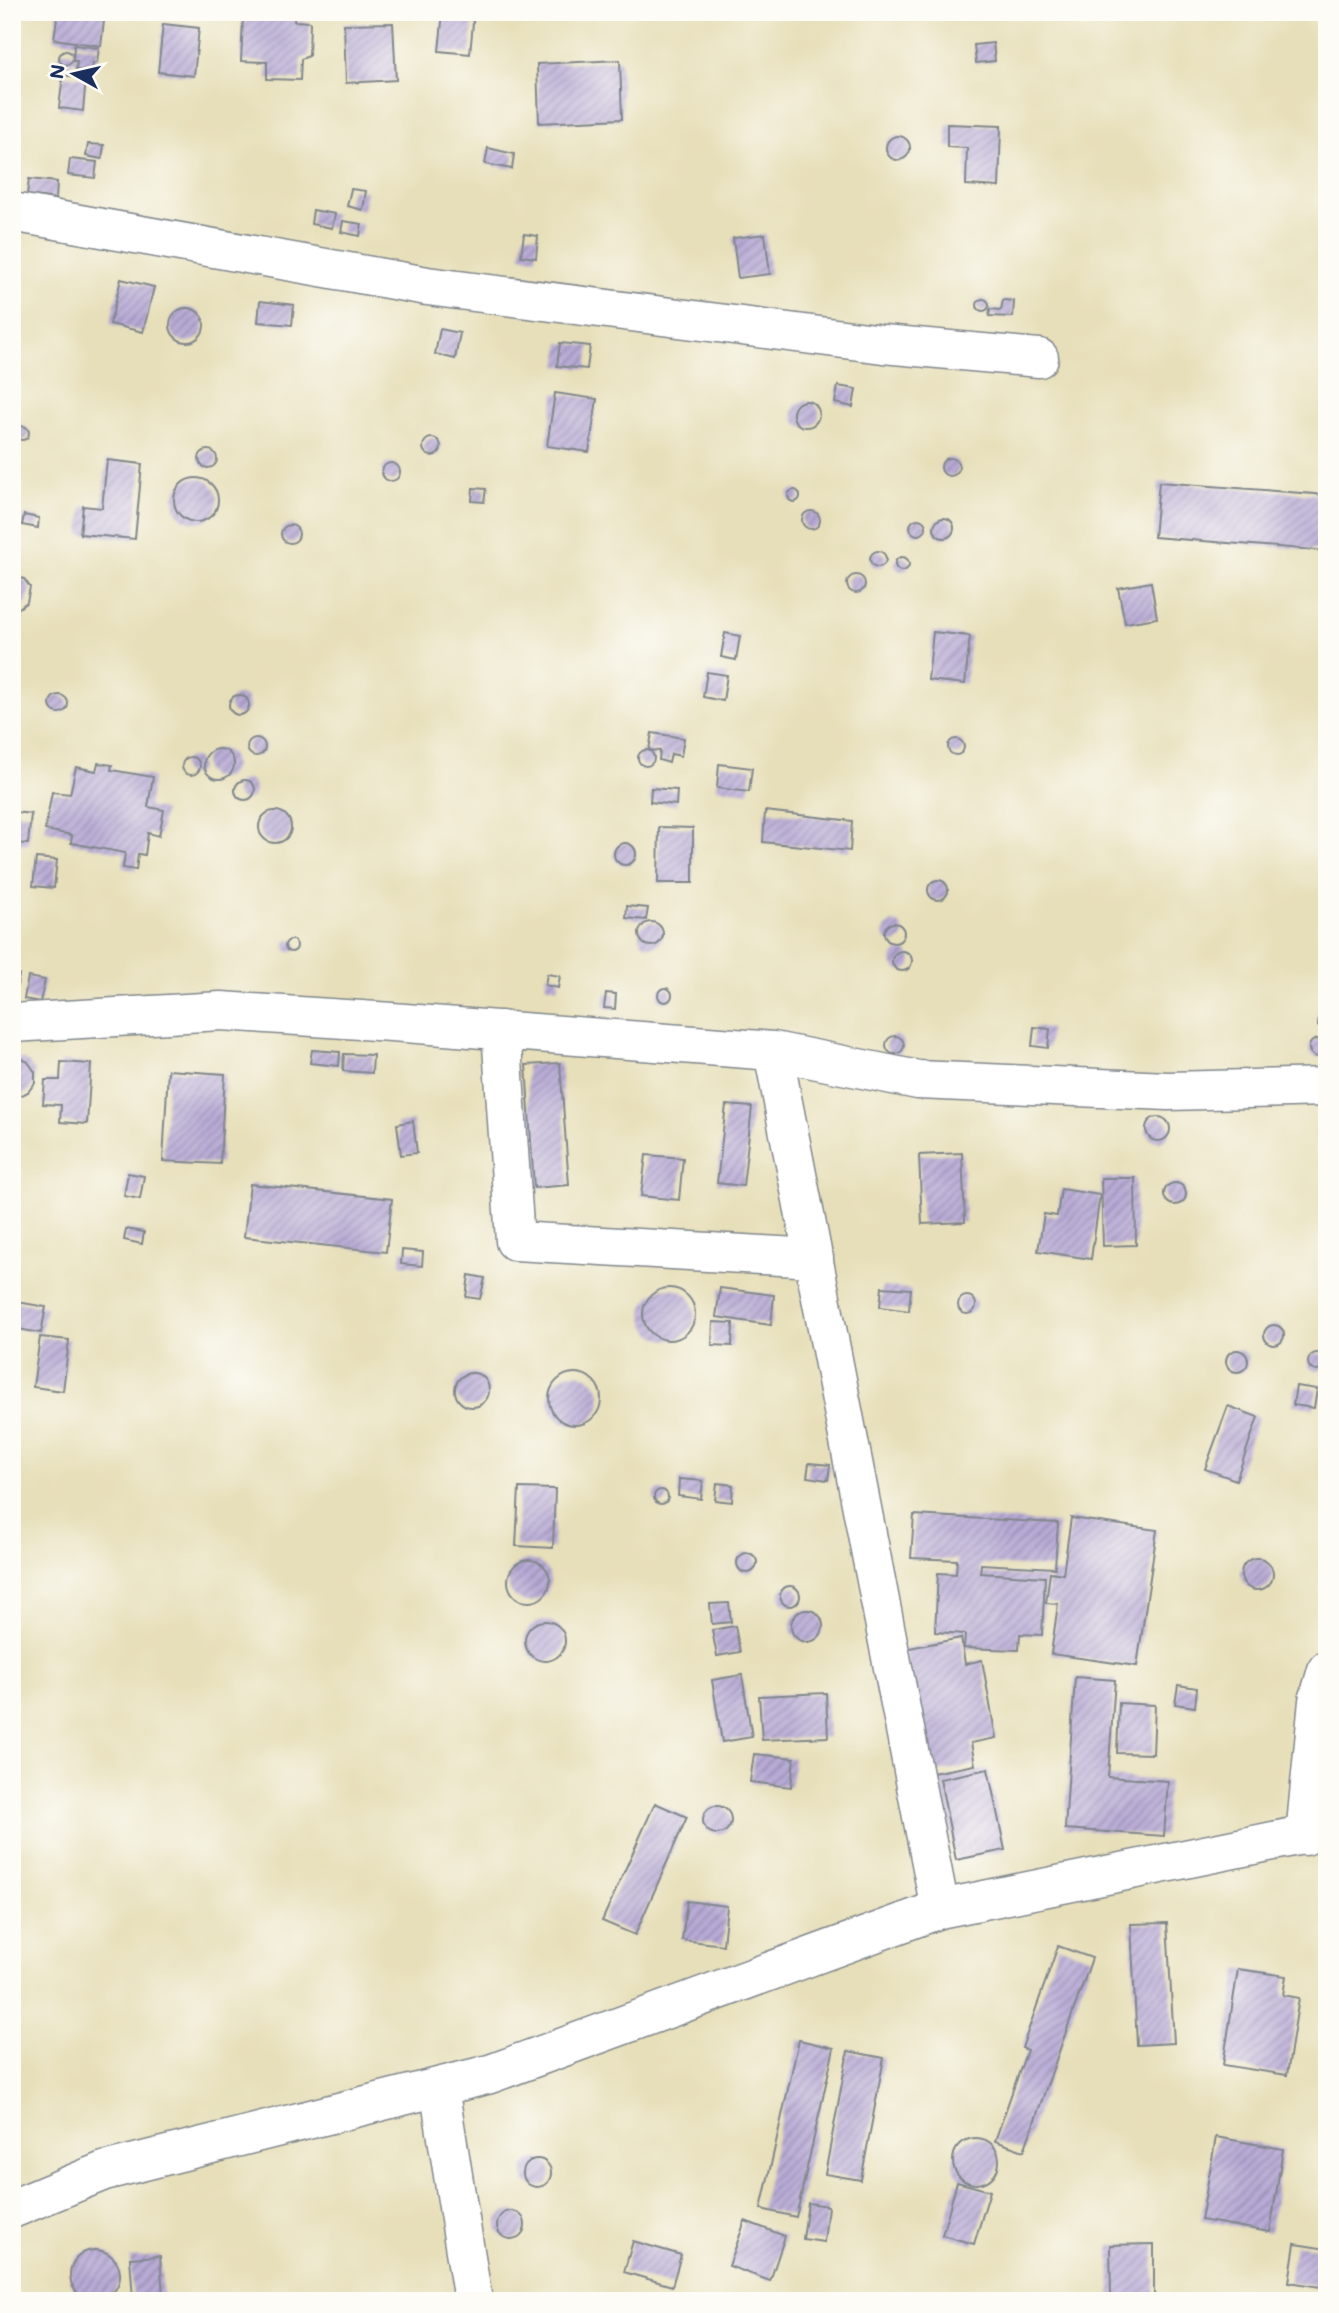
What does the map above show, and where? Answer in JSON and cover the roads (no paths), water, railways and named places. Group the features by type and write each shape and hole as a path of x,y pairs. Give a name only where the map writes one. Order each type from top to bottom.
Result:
{"street":[{"path":"12,212 427,286 883,344 1039,358"},
{"path":"12,1023 222,1011 773,1051 918,1080 1168,1091 1327,1087"},
{"path":"501,1030 515,1241 814,1258"},
{"path":"773,1051 940,1909"},
{"path":"12,2209 104,2171 489,2074 940,1909 1316,1833 1318,1701 1327,1670"},
{"path":"439,2087 473,2301"}]}
